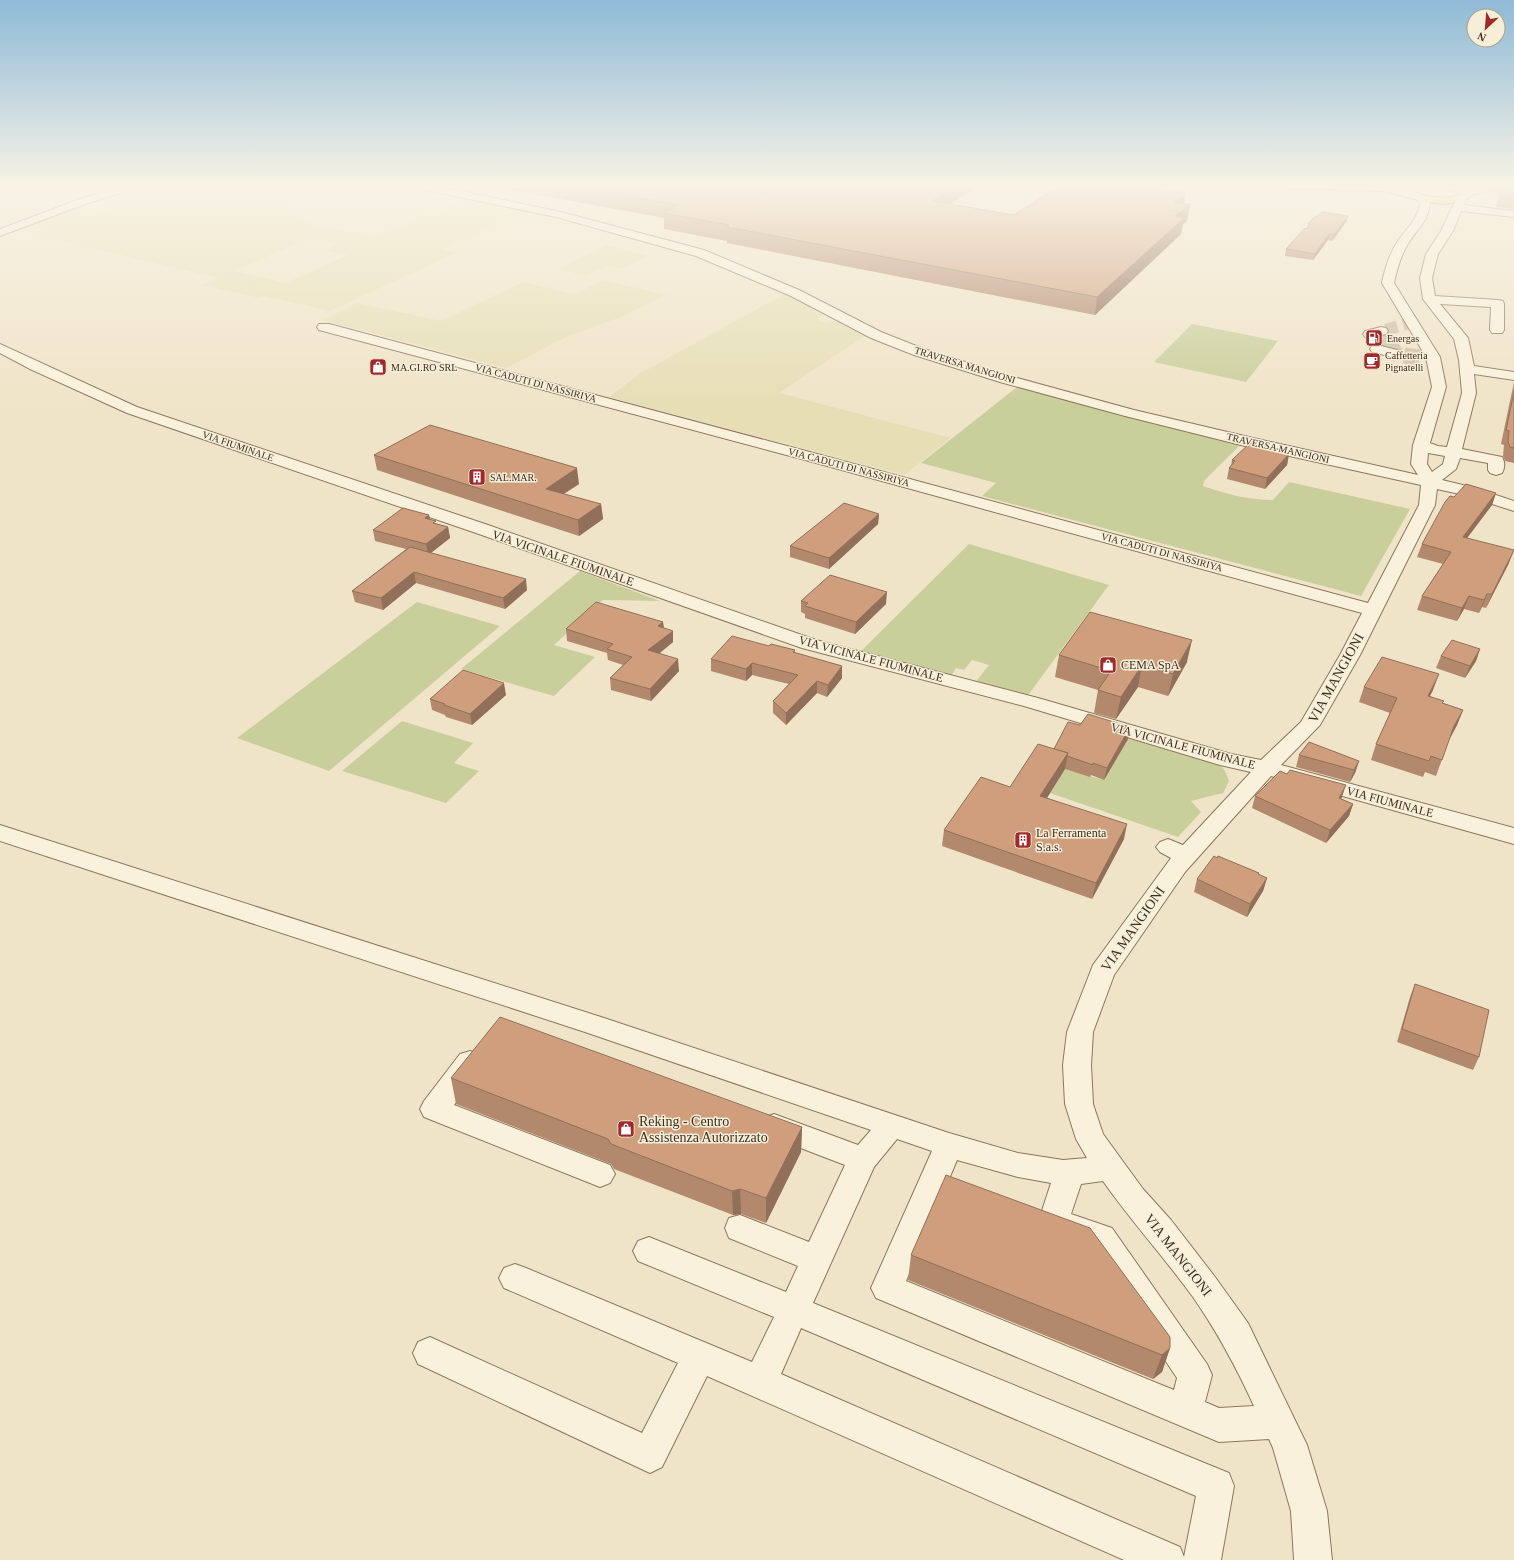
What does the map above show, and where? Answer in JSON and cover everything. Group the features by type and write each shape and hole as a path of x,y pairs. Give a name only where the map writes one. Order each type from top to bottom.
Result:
{"street":[{"name":"TRAVERSA MANGIONI","path":"713,259 796,293 876,335 919,352 1005,379 1199,430 1430,481 1469,491 1514,506"},
{"path":"1397,259 1391,266 1388,283 1415,325 1432,356 1439,387 1422,444 1419,464 1430,481 1450,466 1470,393 1460,359 1461,338 1444,328 1421,297"},
{"path":"1421,297 1426,278 1427,259"},
{"path":"1396,295 1499,299 1497,330"},
{"path":"1415,325 1444,328"},
{"name":"VIA CADUTI DI NASSIRIYA","path":"324,327 842,465 1373,610"},
{"name":"VIA FIUMINALE","path":"0,348 35,366 132,410 482,529"},
{"path":"1377,349 1396,354"},
{"path":"1432,356 1450,364 1460,359"},
{"path":"1432,356 1460,359 1514,376"},
{"path":"1434,405 1448,412 1466,411"},
{"path":"1422,444 1436,451 1455,450 1496,460 1496,470"},
{"name":"VIA MANGIONI","path":"1313,1560 1308,1511 1290,1445 1236,1334 1204,1286 1109,1168 1090,1139 1079,1104 1077,1065 1080,1032 1102,972 1178,866 1177,851 1310,725 1373,610 1427,505 1430,481"},
{"name":"VIA VICINALE FIUMINALE","path":"482,529 809,644 1031,702 1228,760 1266,768"},
{"name":"VIA FIUMINALE","path":"1266,768 1514,836"},
{"path":"0,833 495,992 949,1145 1018,1165 1063,1173 1109,1168"},
{"path":"485,1043 434,1109 600,1174"},
{"path":"751,1118 862,1159"},
{"path":"760,1382 862,1159 892,1125"},
{"path":"949,1145 947,1180 887,1288 1219,1425 1278,1422"},
{"path":"1063,1173 1066,1183 1043,1216 1101,1238 1195,1375 1186,1412"},
{"path":"740,1228 817,1259"},
{"path":"649,1251 1216,1486 1202,1560"},
{"path":"515,1278 760,1382 1167,1560"},
{"path":"430,1353 650,1455 699,1356"}],"shaded area":[{"path":"137,259 262,259 235,271 286,283 340,259 442,259 330,311 264,296 259,298 203,285 218,278"},
{"path":"579,259 643,259 619,269 607,266 586,276 559,269"},
{"path":"603,280 666,295 621,317 568,336 506,368 323,320 357,303 441,321 524,282 574,295"},
{"path":"786,293 822,315 818,319 825,323 835,321 865,336 779,393 951,438 904,475 609,397 641,373"}],"green space":[{"path":"1192,324 1278,341 1246,382 1154,362"},
{"path":"1017,387 1240,445 1204,481 1203,486 1212,489 1246,498 1273,500 1289,482 1410,509 1361,596 982,496 996,483 921,463"},
{"path":"969,544 1109,585 1026,698 974,684 989,665 972,660 964,670 956,668 950,678 859,653"},
{"path":"580,571 660,601 603,600 554,645 595,657 554,696 461,669"},
{"path":"417,602 500,626 329,771 237,738"},
{"path":"402,721 473,743 454,763 479,771 446,803 342,771"},
{"path":"1130,735 1215,761 1224,769 1229,781 1223,793 1191,801 1201,812 1178,837 1050,793 1065,769 1104,780"}],"building":[{"path":"895,259 1139,259 1097,297"},
{"path":"1514,392 1514,448 1510,447 1508,442 1509,431 1506,430"},
{"path":"430,425 577,468 546,489 601,504 578,520 374,455"},
{"path":"1251,442 1285,451 1283,453 1289,454 1267,478 1229,468 1235,461 1232,460"},
{"path":"1466,484 1496,493 1463,537 1514,550 1492,594 1487,594 1484,600 1469,596 1462,608 1422,596 1451,552 1422,544 1445,502 1450,496 1454,497"},
{"path":"844,503 879,514 829,558 790,546"},
{"path":"403,508 429,515 425,518 436,521 433,523 448,527 426,544 373,530"},
{"path":"410,547 526,579 503,598 414,572 381,598 352,591"},
{"path":"830,575 887,592 856,622 805,606 808,603 801,601"},
{"path":"596,602 663,622 658,626 673,631 648,650 678,659 650,689 610,678 632,657 607,649 613,644 566,629"},
{"path":"1090,612 1192,640 1173,674 1142,665 1121,697 1098,690 1111,671 1059,655"},
{"path":"732,636 769,646 771,644 795,650 793,652 842,666 828,685 817,681 786,713 773,701 798,675 752,663 746,669 711,659"},
{"path":"1452,640 1480,649 1470,666 1441,656"},
{"path":"1382,657 1439,674 1428,696 1444,701 1442,703 1463,710 1454,726 1442,760 1431,756 1429,761 1376,744 1397,698 1364,687"},
{"path":"463,670 504,683 470,714 430,699"},
{"path":"1088,714 1130,727 1107,768 1067,756 1068,753 1054,749 1068,722 1080,725"},
{"path":"1309,742 1359,761 1354,770 1299,755"},
{"path":"1038,744 1068,753 1040,796 1127,824 1096,883 944,830 981,777 1010,787"},
{"path":"1290,770 1346,785 1339,798 1353,804 1330,830 1255,796 1280,771 1287,774"},
{"path":"1214,856 1217,858 1218,856 1259,873 1258,874 1267,878 1250,904 1197,879"},
{"path":"1415,984 1489,1010 1479,1057 1402,1029"},
{"name":"Reking - Centro Assistenza Autorizzato","path":"500,1017 802,1127 766,1198 740,1189 732,1191 611,1144 608,1139 451,1078"},
{"path":"946,1175 1090,1228 1170,1337 1170,1348 1162,1355 911,1255"}],"tunnel":[{"path":"1388,342 1381,331 1413,322"},
{"path":"1387,341 1396,354 1434,360"}],"place":[{"name":"Energas","path":"1374,338"},
{"name":"Caffetteria Pignatelli","path":"1372,361"},
{"name":"MA.GI.RO SRL","path":"378,367"},
{"name":"SAL.MAR.","path":"477,477"},
{"name":"CEMA SpA","path":"1108,665"},
{"name":"La Ferramenta S.a.s.","path":"1023,840"},
{"name":"Reking - Centro Assistenza Autorizzato","path":"626,1129"}]}
